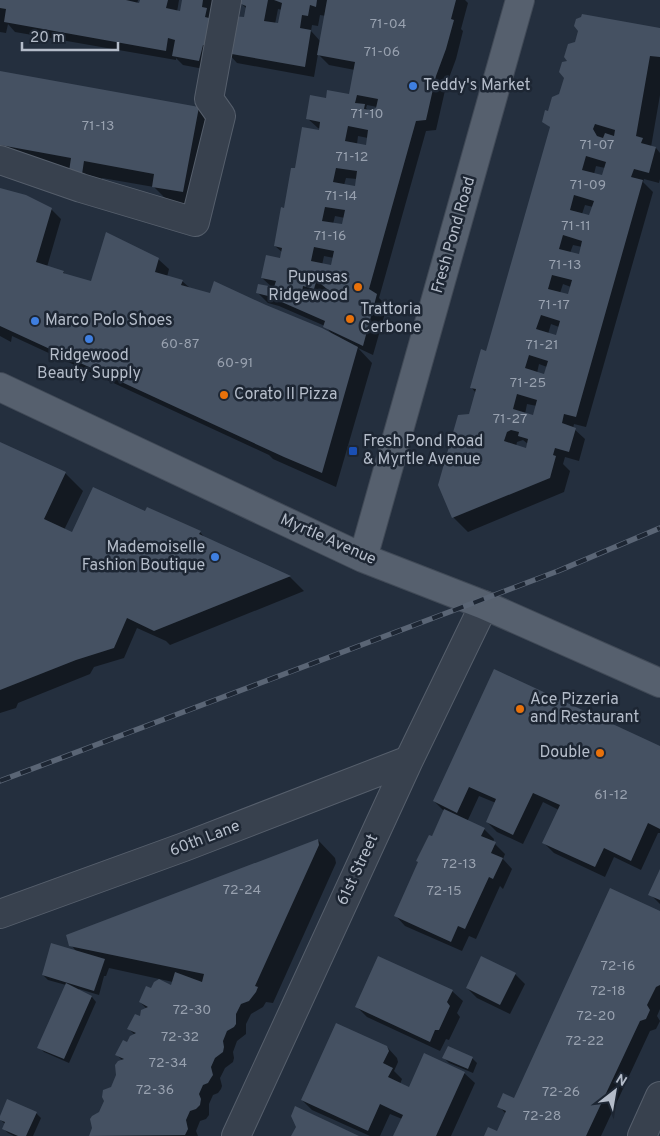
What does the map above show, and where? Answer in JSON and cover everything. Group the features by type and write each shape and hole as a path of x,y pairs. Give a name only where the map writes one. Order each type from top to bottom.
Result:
{"main road":[{"name":"Fresh Pond Road","path":"363,558 520,0"},
{"name":"Myrtle Avenue","path":"0,387 363,558 484,605 654,675"}],"street":[{"path":"0,160 81,188 195,222 220,116 209,99 227,0"},
{"name":"61st Street","path":"236,1136 409,760 484,605"},
{"name":"60th Lane","path":"0,914 184,847 409,760"},
{"path":"642,1136 658,1106"}],"building":[{"path":"0,0 126,0 139,3 140,0 168,0 166,8 180,11 182,0 203,0 202,7 207,8 205,17 213,19 208,46 203,45 199,61 172,56 175,40 168,38 166,51 4,22 6,9 0,8"},
{"path":"241,0 268,0 264,21 278,23 282,3 274,0 317,0 316,7 310,5 308,16 302,15 300,28 311,30 305,67 226,53 232,16 244,17 246,6 241,4"},
{"path":"327,0 456,0 451,19 454,20 436,76 426,120 416,121 369,289 377,294 363,346 323,327 325,321 268,296 256,293 258,284 274,287 276,281 261,278 266,255 280,258 282,248 274,246 281,207 284,208 291,168 295,168 302,127 319,130 320,122 306,119 310,95 326,98 327,90 349,94 355,62 317,55","holes":["357,95 378,99 376,108 371,110 364,109 365,104 355,103","348,126 368,130 366,145 345,141","336,168 357,171 355,186 333,182","325,207 345,210 342,224 322,221","314,247 334,251 331,265 311,261","316,282 321,284 327,289 325,297 302,293 303,286 314,289"]},
{"path":"582,14 660,28 660,57 650,56 636,136 643,138 641,143 656,147 649,173 634,169 631,177 643,180 576,417 564,414 562,423 576,428 569,452 555,448 553,455 556,456 550,478 452,518 438,485 458,415 469,414 476,389 470,388 481,349 486,351 550,127 542,122 545,110 548,111 552,97 559,94 564,78 559,72 562,62 567,61 564,57 568,44 575,42 578,31 574,26 576,19 581,17","holes":["595,124 615,130 614,136 605,133 603,138 597,136 593,129","586,156 606,162 602,175 582,170","574,195 594,201 589,215 570,210","563,235 582,241 579,254 559,249","552,275 572,280 568,294 548,289","541,315 560,321 556,335 536,329","529,355 548,361 544,374 525,368","517,394 537,400 533,415 513,409","511,430 519,432 518,436 528,439 526,448 504,441 507,432"]},
{"path":"0,71 199,107 183,192 152,187 154,174 84,161 81,181 68,178 71,158 0,145"},
{"path":"0,188 26,195 52,208 36,262 64,271 63,273 91,281 106,232 159,258 155,272 183,280 181,285 210,293 214,281 322,328 358,347 322,473 0,326"},
{"path":"0,442 66,472 44,519 72,532 93,487 145,511 147,507 201,531 199,534 291,576 154,631 127,618 114,648 76,660 0,690"},
{"path":"494,669 660,746 660,829 648,823 631,861 604,848 595,867 542,843 560,805 533,793 513,835 486,822 496,799 469,787 457,813 433,801"},
{"path":"444,809 485,828 481,836 496,842 491,853 503,858 493,879 489,877 465,929 458,926 451,942 394,916 418,862 416,861 429,835 432,836"},
{"path":"318,839 319,845 255,986 258,987 256,992 249,1001 241,1004 236,1014 236,1024 227,1031 223,1041 223,1052 215,1058 211,1067 213,1075 208,1083 203,1085 199,1094 201,1099 200,1105 190,1111 186,1120 188,1129 185,1135 89,1136 92,1128 90,1119 99,1112 104,1101 102,1097 103,1090 111,1087 116,1075 115,1065 118,1061 124,1059 115,1055 123,1040 127,1042 130,1036 136,1033 127,1029 135,1014 140,1016 141,1010 148,1007 139,1002 146,986 151,988 154,982 159,979 171,985 175,972 202,982 204,974 69,946 66,935"},
{"path":"660,869 660,900 648,895"},
{"path":"610,888 660,911 660,985 656,987 647,1005 650,1010 646,1019 640,1021 586,1136 484,1136 488,1127 497,1131 506,1111 497,1107 503,1093 514,1098"},
{"path":"51,943 105,959 94,991 42,975"},
{"path":"378,956 453,990 447,1002 450,1006 439,1030 435,1030 430,1042 355,1007"},
{"path":"481,956 516,973 500,1005 466,988"},
{"path":"66,983 92,996 64,1059 37,1048"},
{"path":"336,1023 387,1046 389,1051 383,1063 393,1068 388,1077 409,1087 424,1053 465,1072 436,1136 393,1136 403,1115 380,1104 368,1131 301,1100"},
{"path":"448,1046 473,1057 468,1069 442,1058"},
{"path":"7,1099 37,1112 26,1136 18,1136 2,1129 5,1122 0,1120 0,1116"},
{"path":"295,1106 359,1136 291,1136 296,1127 291,1116"}],"railway":[{"path":"0,781 558,571 660,528"}],"place":[{"name":"Teddy's Market","path":"413,86"},
{"name":"Pupusas Ridgewood","path":"358,287"},
{"name":"Trattoria Cerbone","path":"350,319"},
{"name":"Marco Polo Shoes","path":"35,321"},
{"name":"Ridgewood Beauty Supply","path":"89,339"},
{"name":"Corato II Pizza","path":"224,395"},
{"name":"Fresh Pond Road & Myrtle Avenue","path":"353,451"},
{"name":"Mademoiselle Fashion Boutique","path":"215,557"},
{"name":"Ace Pizzeria and Restaurant","path":"520,709"},
{"name":"Double","path":"600,753"}]}
